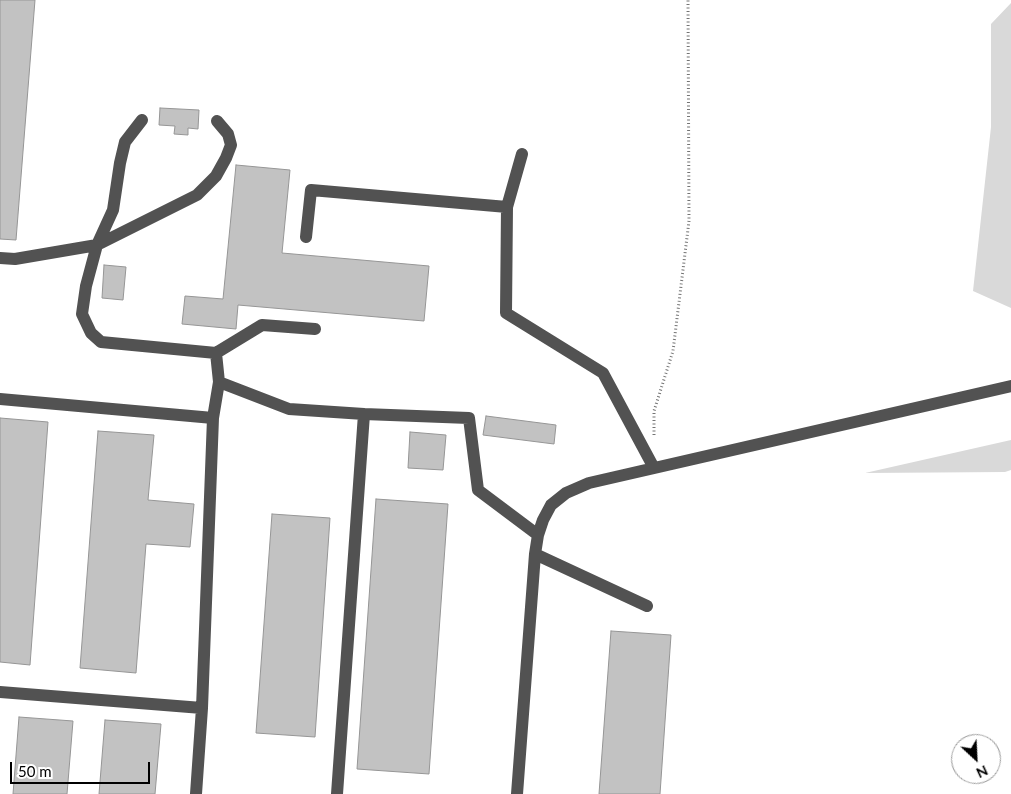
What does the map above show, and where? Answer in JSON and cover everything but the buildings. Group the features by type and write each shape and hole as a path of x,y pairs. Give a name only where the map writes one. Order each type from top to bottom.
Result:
{"street":[{"path":"142,120 125,142 113,210 97,245 86,286 82,314 91,333 102,342 216,353 262,325 314,329"},
{"path":"0,258 16,259 97,245 197,195 216,176 231,145 228,134 217,121"},
{"path":"522,154 507,207 506,313 604,373 654,468"},
{"path":"306,237 311,190 507,207"},
{"path":"196,794 202,708 213,418 219,382 216,353"},
{"path":"219,382 288,409 469,418 478,490 538,534"},
{"path":"517,794 535,554 538,534 551,505 566,493 589,483 1011,386"},
{"path":"0,399 213,418"},
{"path":"337,794 364,414"},
{"path":"535,554 647,606"},
{"path":"0,692 202,708"}],"path":[{"path":"654,439 654,411 673,351 689,221 688,0"}],"shaded area":[{"path":"1011,3 1011,308 973,291 991,127 991,24"},
{"path":"1011,440 1011,470 1005,472 865,473"}]}
